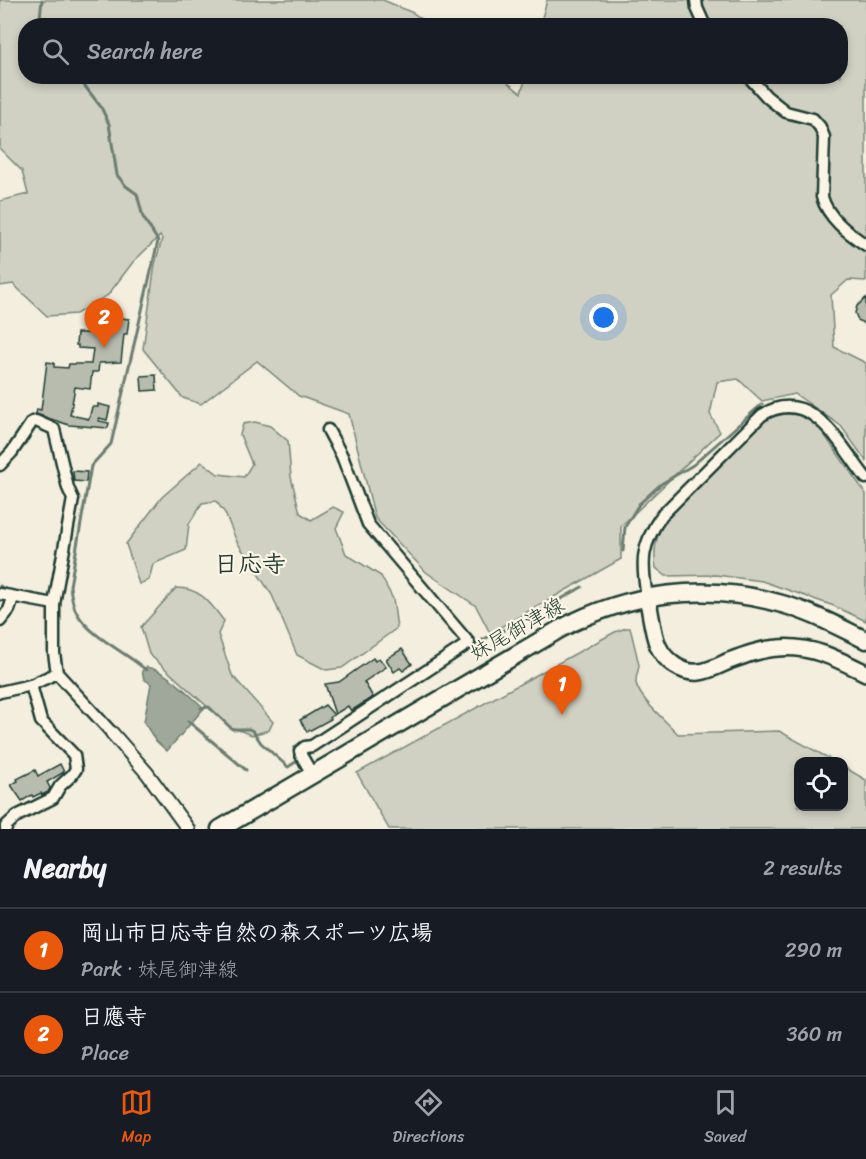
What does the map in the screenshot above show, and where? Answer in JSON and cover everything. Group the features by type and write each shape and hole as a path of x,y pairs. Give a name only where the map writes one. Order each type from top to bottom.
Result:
{"main road":[{"name":"妹尾御津線","path":"220,829 306,764 579,619 647,597 697,592 749,596 799,609 866,640"},
{"path":"647,597 658,645 667,659 690,672 707,670 753,653 788,648 810,650 828,655 866,673"}],"street":[{"path":"696,0 701,18"},
{"path":"755,84 786,112 813,119 820,126 824,137 822,197 825,206 829,215 866,245"},
{"path":"647,597 642,562 650,532 662,515 762,415 771,409 795,406 810,412 821,421 866,478"},
{"path":"0,465 12,452 32,422 36,421 54,429 68,488 73,499 54,604 54,653 57,673 147,773 188,829"},
{"path":"306,764 300,751 304,747 312,746 469,643 368,524 342,456 328,430"},
{"path":"0,594 54,604"},
{"path":"0,621 9,610 13,598"},
{"path":"0,692 31,685 57,673"},
{"path":"6,829 6,826 17,816 53,798 60,786 76,769 74,755 40,721 31,685"}],"shaded area":[{"path":"0,0 383,0 420,18 18,18 18,84 509,84 521,93 524,84 848,84 848,18 542,18 547,0 866,0 866,281 848,280 831,295 834,347 866,363 866,461 841,426 795,394 762,401 738,379 717,382 710,414 720,432 621,526 621,559 490,633 476,606 426,572 375,518 349,414 299,396 257,361 201,404 183,398 143,349 155,264 162,239 160,236 133,262 108,295 76,314 47,316 13,284 0,286 0,201 28,194 22,171 0,149"},
{"path":"785,414 801,415 816,423 866,494 866,621 834,606 762,581 716,575 666,576 656,568 656,545 662,523 767,418"},
{"path":"255,422 270,426 288,441 291,477 300,513 311,520 333,507 344,512 336,528 346,554 381,576 393,599 397,628 342,668 326,670 297,655 272,595 237,542 225,513 216,501 202,503 189,524 186,550 153,564 149,580 139,584 126,544 162,497 202,462 218,474 244,477 252,464 240,435 243,424"},
{"path":"176,588 192,591 204,598 224,621 218,634 232,675 273,722 269,730 252,735 230,727 149,654 141,627"},
{"path":"630,628 639,665 636,681 638,690 678,734 779,731 827,757 794,757 794,811 848,811 848,769 866,780 866,829 389,829 357,773 615,632"},
{"path":"146,667 169,677 204,708 167,751 155,740 144,722 151,684 144,679 142,671"}],"building":[{"path":"866,298 866,325 858,320 855,313 857,306"},
{"path":"113,317 129,319 127,334 124,334 121,362 99,363 98,372 92,372 90,389 75,387 70,415 89,419 92,407 98,407 98,404 110,407 107,420 99,418 99,421 109,423 108,428 69,425 36,414 37,409 41,410 47,362 54,363 54,367 68,368 69,364 91,364 93,349 78,348 77,333 111,333"},
{"path":"156,375 157,390 142,391 141,376"},
{"path":"73,471 87,472 86,482 74,481"},
{"path":"402,649 412,664 403,671 400,668 394,672 386,659"},
{"path":"373,658 375,661 379,658 386,667 364,682 373,697 351,711 348,706 335,714 325,684 339,682"},
{"path":"325,705 334,715 307,732 300,720"},
{"path":"60,764 64,772 47,782 50,788 42,795 41,793 33,797 32,795 22,801 11,785 18,781 17,779 35,770 38,776"}],"waterway":[{"path":"40,18 42,0"},
{"path":"83,84 101,107 109,124 117,175 137,194 143,217 158,241 111,444 91,466 70,589 74,607 90,630 146,670"},
{"path":"623,551 625,527 639,504 661,484 693,465 762,404"},
{"path":"0,586 4,589 33,595"},
{"path":"357,723 484,639 523,621 582,587"},
{"path":"201,708 209,707 232,729 253,731 261,743 288,767 316,749"},
{"path":"188,721 246,770"}],"place":[{"name":"日應寺","path":"104,348"},
{"name":"岡山市日応寺自然の森スポーツ広場","path":"562,715"}],"district":[{"name":"日応寺","path":"250,564"}]}
